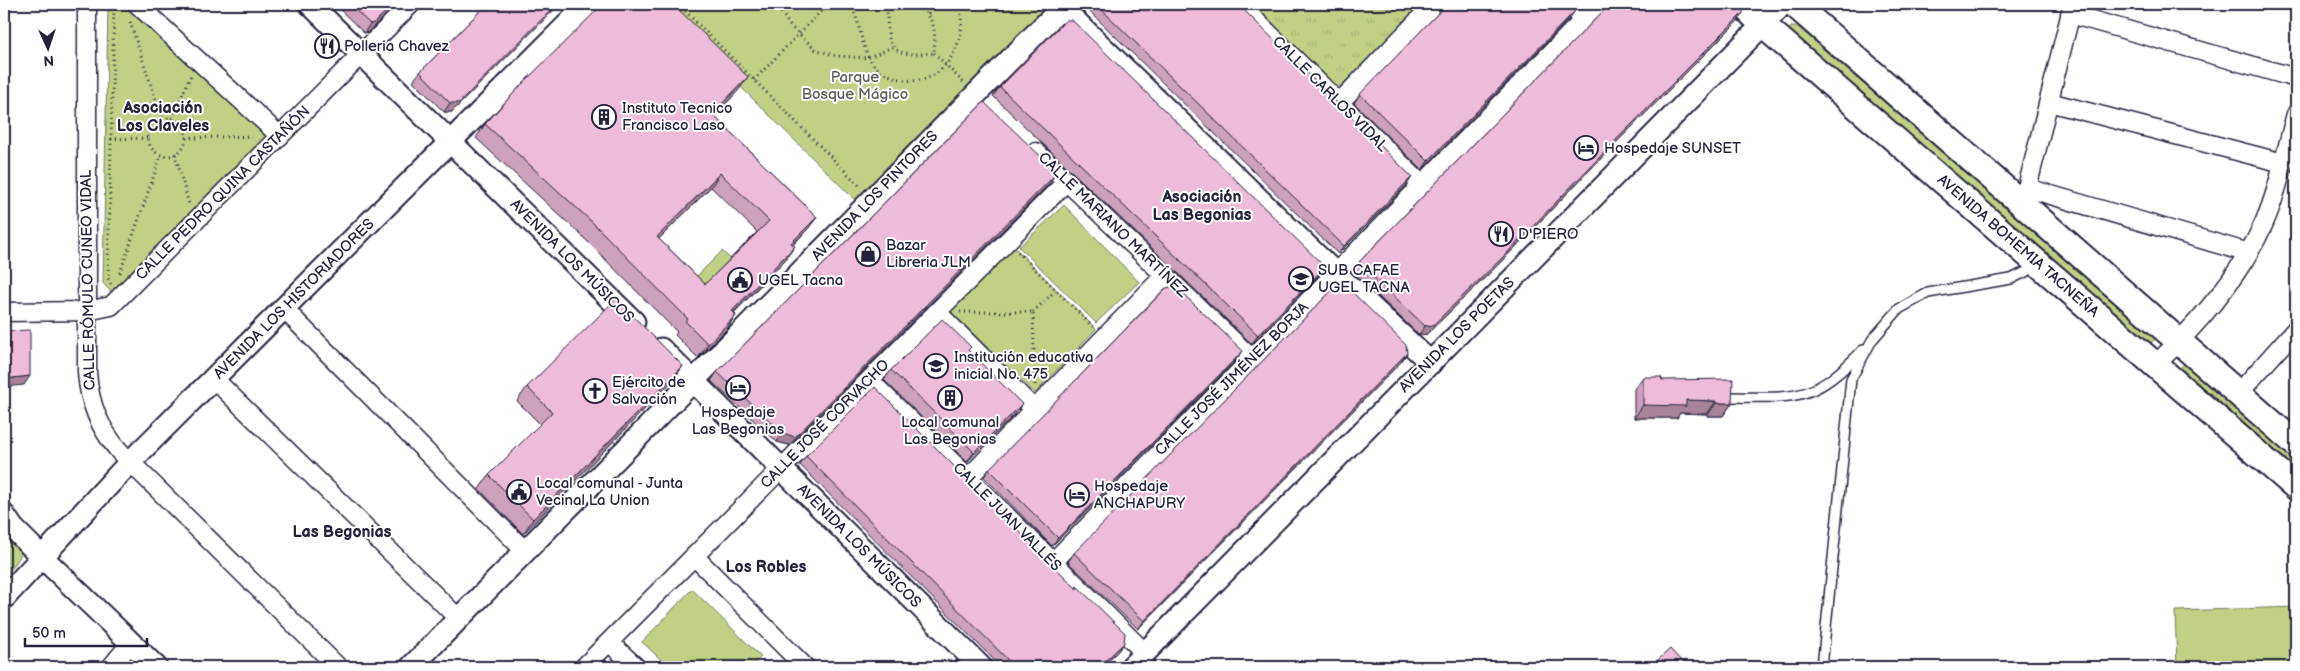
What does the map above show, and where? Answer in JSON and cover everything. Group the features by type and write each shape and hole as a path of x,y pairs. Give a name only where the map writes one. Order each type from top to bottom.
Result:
{"main road":[{"name":"AVENIDA BOHEMIA TACNEÑA","path":"1742,4 2296,487"},
{"path":"1794,4 2021,193 2179,342 2296,444"}],"street":[{"name":"CALLE RÓMULO CUNEO VIDAL","path":"87,4 87,372 90,400 101,428 120,452 338,667"},
{"name":"AVENIDA LOS MÚSICOS","path":"310,4 452,142 981,667"},
{"name":"CALLE PEDRO QUINA CASTAÑÓN","path":"4,312 87,311 110,306 411,4"},
{"name":"AVENIDA LOS HISTORIADORES","path":"4,598 131,461 588,4"},
{"name":"CALLE CARLOS VIDAL","path":"1238,4 1422,185"},
{"path":"1339,103 1434,4"},
{"path":"1567,4 1584,20"},
{"name":"CALLE JOSÉ JIMÉNEZ BORJA","path":"1053,562 1600,4"},
{"name":"AVENIDA LOS POETAS","path":"1138,660 1783,4"},
{"path":"1062,5 1336,274 1430,362"},
{"name":"AVENIDA LOS PINTORES","path":"411,667 977,95 1062,5"},
{"path":"132,8 280,136"},
{"path":"2249,253 2021,193 2049,102 2071,9 2296,78"},
{"path":"2049,102 2283,163"},
{"path":"2155,365 2179,342 2230,280 2249,253 2264,224 2296,114"},
{"name":"CALLE MARIANO MARTÍNEZ","path":"1024,140 1251,358"},
{"name":"CALLE JOSÉ CORVACHO","path":"584,667 870,380 944,312 1067,181"},
{"path":"968,478 1165,275"},
{"path":"284,309 525,551"},
{"path":"944,312 1035,410"},
{"path":"2238,394 2296,328"},
{"path":"214,379 459,618"},
{"name":"CALLE JUAN VALLÉS","path":"870,380 1053,562 1138,660"},
{"path":"4,515 13,528 130,644 156,667"},
{"path":"694,556 794,664"},
{"path":"610,642 636,667"},
{"path":"110,667 130,644"}],"lane":[{"path":"1731,397 1790,398 1815,391 1839,375 1899,309 1928,293 2011,279 2040,265"},
{"path":"1822,667 1851,379 1872,340"}],"path":[{"path":"114,4 108,278 109,283 115,287"},
{"path":"678,4 861,187"},
{"path":"776,4 790,26 815,49 836,56 867,58 892,47"},
{"path":"754,80 828,4"},
{"path":"850,4 857,16 867,58 880,71 900,80 919,80 935,75 946,65 954,54 962,29 958,4"},
{"path":"928,14 932,4"},
{"path":"934,53 910,56 892,47 887,37 885,5 916,6 928,14 936,28 934,53 977,95"},
{"path":"132,8 162,118"},
{"path":"172,118 193,71"},
{"path":"162,118 172,118 182,126 186,138 181,150 175,154 161,155 150,148 149,128 162,118"},
{"path":"186,138 258,136"},
{"path":"111,139 148,138"},
{"path":"175,154 190,209"},
{"path":"118,277 161,155"},
{"path":"1014,249 1095,329"},
{"path":"944,312 1033,312 1056,290"},
{"path":"1033,312 1035,391"}],"green space":[{"path":"108,4 136,4 271,130 270,143 120,291 110,291 103,283"},
{"name":"Parque Bosque Mágico","path":"657,4 1046,4 1050,7 856,201"},
{"path":"1253,4 1422,4 1341,86 1332,86 1252,9"},
{"path":"1791,27 1798,27 2156,338 2147,347 1786,34"},
{"path":"1064,205 1139,282 1096,323 1019,247"},
{"path":"1014,247 1096,329 1035,393 950,312"},
{"path":"722,251 733,261 695,298 696,277"},
{"path":"2185,363 2296,459 2296,481 2173,375"},
{"path":"4,526 17,542 21,552 17,562 4,578"},
{"path":"692,589 761,657 751,667 669,667 642,642"},
{"path":"2296,607 2296,667 2177,667 2175,611"}],"building":[{"path":"349,4 394,4 374,23 370,24"},
{"path":"487,4 557,4 459,103 450,103 420,72"},
{"path":"603,4 673,4 748,77 712,114 817,217 791,243 795,246 732,311 736,315 708,344 685,321 688,319 591,221 485,124 523,83","holes":["720,173 769,221 705,284 657,237"]},
{"path":"1096,4 1238,4 1412,177 1344,246"},
{"path":"1447,4 1568,4 1575,11 1428,161 1360,94"},
{"path":"1610,4 1737,4 1743,10 1743,13 1505,255 1433,325 1425,326 1360,264 1360,261"},
{"path":"1066,20 1072,20 1325,267 1258,335 1000,87"},
{"path":"984,102 1054,169 1054,176 795,437 783,433 717,372"},
{"path":"1341,281 1406,345 1407,353 1144,621 1074,553"},
{"path":"1175,286 1243,351 1058,538 989,469 1166,288"},
{"path":"616,299 683,366 533,519 489,475 552,412 527,387"},
{"path":"942,319 971,347 968,350 1022,404 974,452 891,370"},
{"path":"30,330 30,376 4,379 4,331"},
{"path":"1643,377 1661,377 1662,380 1733,379 1732,403 1686,400 1686,406 1643,405"},
{"path":"875,387 1077,589 1077,586 1125,633 1124,643 1099,667 1015,667 806,456"},
{"path":"1670,649 1687,667 1650,667"}],"place":[{"name":"Polleria Chavez","path":"327,46"},
{"name":"Instituto Tecnico Francisco Laso","path":"604,117"},
{"name":"Hospedaje SUNSET","path":"1586,148"},
{"name":"D'PIERO","path":"1501,234"},
{"name":"Bazar Libreria JLM","path":"868,254"},
{"name":"SUB CAFAE UGEL TACNA","path":"1301,279"},
{"name":"UGEL Tacna","path":"740,280"},
{"name":"Institución educativa inicial No. 475","path":"936,366"},
{"name":"Hospedaje Las Begonias","path":"738,388"},
{"name":"Ejército de Salvación","path":"595,391"},
{"name":"Local comunal Las Begonias","path":"950,398"},
{"name":"Local comunal - Junta Vecinal La Union","path":"519,492"},
{"name":"Hospedaje ANCHAPURY","path":"1077,495"}],"district":[{"name":"Asociación Los Claveles","path":"163,117"},
{"name":"Asociación Las Begonias","path":"1202,206"},
{"name":"Las Begonias","path":"342,532"},
{"name":"Los Robles","path":"766,567"}]}
